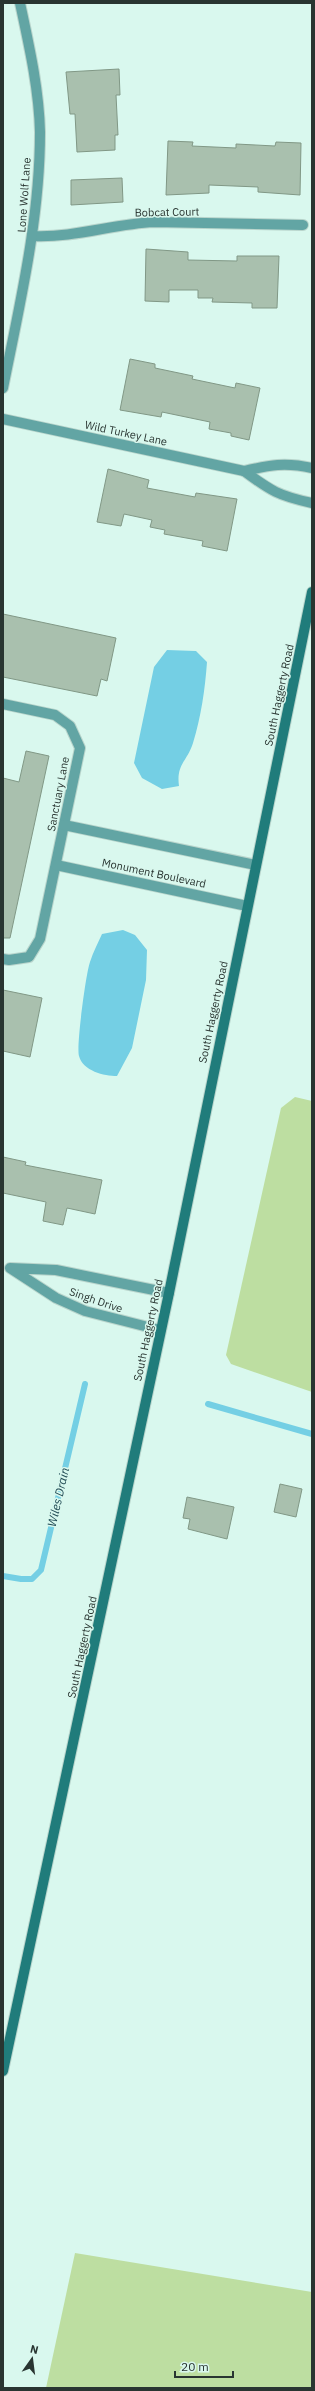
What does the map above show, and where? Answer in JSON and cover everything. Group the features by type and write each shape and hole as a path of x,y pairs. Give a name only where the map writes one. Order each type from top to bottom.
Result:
{"main road":[{"name":"South Haggerty Road","path":"3,2071 5,2050 160,1330 312,592"}],"street":[{"name":"Lone Wolf Lane","path":"3,388 33,236 40,131 32,59 20,3"},
{"name":"Bobcat Court","path":"33,236 50,237 154,222 303,225"},
{"name":"Wild Turkey Lane","path":"3,419 244,471 272,492 285,497 312,503"},
{"name":"Wild Turkey Lane","path":"244,471 275,464 292,464 312,468"},
{"name":"Sanctuary Lane","path":"3,704 54,715 70,726 80,748 40,939 29,957 3,959"},
{"path":"64,825 256,865"},
{"name":"Monument Boulevard","path":"56,865 247,906"},
{"name":"Singh Drive","path":"6,1268 56,1270 168,1292"},
{"name":"Singh Drive","path":"6,1268 56,1298 85,1311 160,1330"}],"green space":[{"path":"295,1097 312,1101 312,1392 231,1364 226,1355 281,1108"},
{"path":"75,2253 312,2292 312,2388 46,2388"}],"water":[{"path":"167,650 196,651 207,662 204,693 198,723 191,749 179,773 179,786 162,789 142,778 134,763 154,667"},
{"path":"123,930 135,935 147,950 146,980 132,1048 117,1076 112,1076 100,1074 89,1069 81,1061 78,1050 86,980 90,962 102,934"}],"building":[{"path":"119,69 120,95 116,95 118,135 115,135 115,150 77,152 75,114 70,114 66,72"},
{"path":"168,141 193,142 192,146 236,148 236,144 275,146 276,142 301,143 300,195 258,192 258,187 209,185 209,193 166,195"},
{"path":"122,178 123,202 71,205 71,180"},
{"path":"146,249 188,252 188,260 237,261 237,256 279,256 277,308 252,308 252,303 212,302 213,298 198,298 198,290 169,290 169,302 145,301"},
{"path":"130,359 155,364 155,368 193,376 192,379 235,388 236,383 260,388 249,440 231,436 231,433 209,429 210,422 162,412 161,417 120,410"},
{"path":"108,469 149,480 147,488 195,497 196,493 237,499 227,551 202,546 203,541 164,534 165,530 150,527 152,520 124,514 121,526 97,522"},
{"path":"3,614 116,638 107,681 101,679 97,696 3,677"},
{"path":"26,751 49,756 10,938 3,938 3,778 19,782"},
{"path":"3,990 42,998 30,1057 3,1051"},
{"path":"3,1157 26,1162 25,1165 102,1180 95,1214 67,1208 63,1225 43,1221 46,1202 3,1193"},
{"path":"280,1484 302,1489 296,1517 274,1512"},
{"path":"187,1497 234,1507 227,1539 188,1529 190,1519 183,1518"}],"waterway":[{"name":"Wiles Drain","path":"3,1576 32,1579 41,1570 85,1384"},
{"name":"Wiles Drain","path":"208,1404 312,1434"}]}
